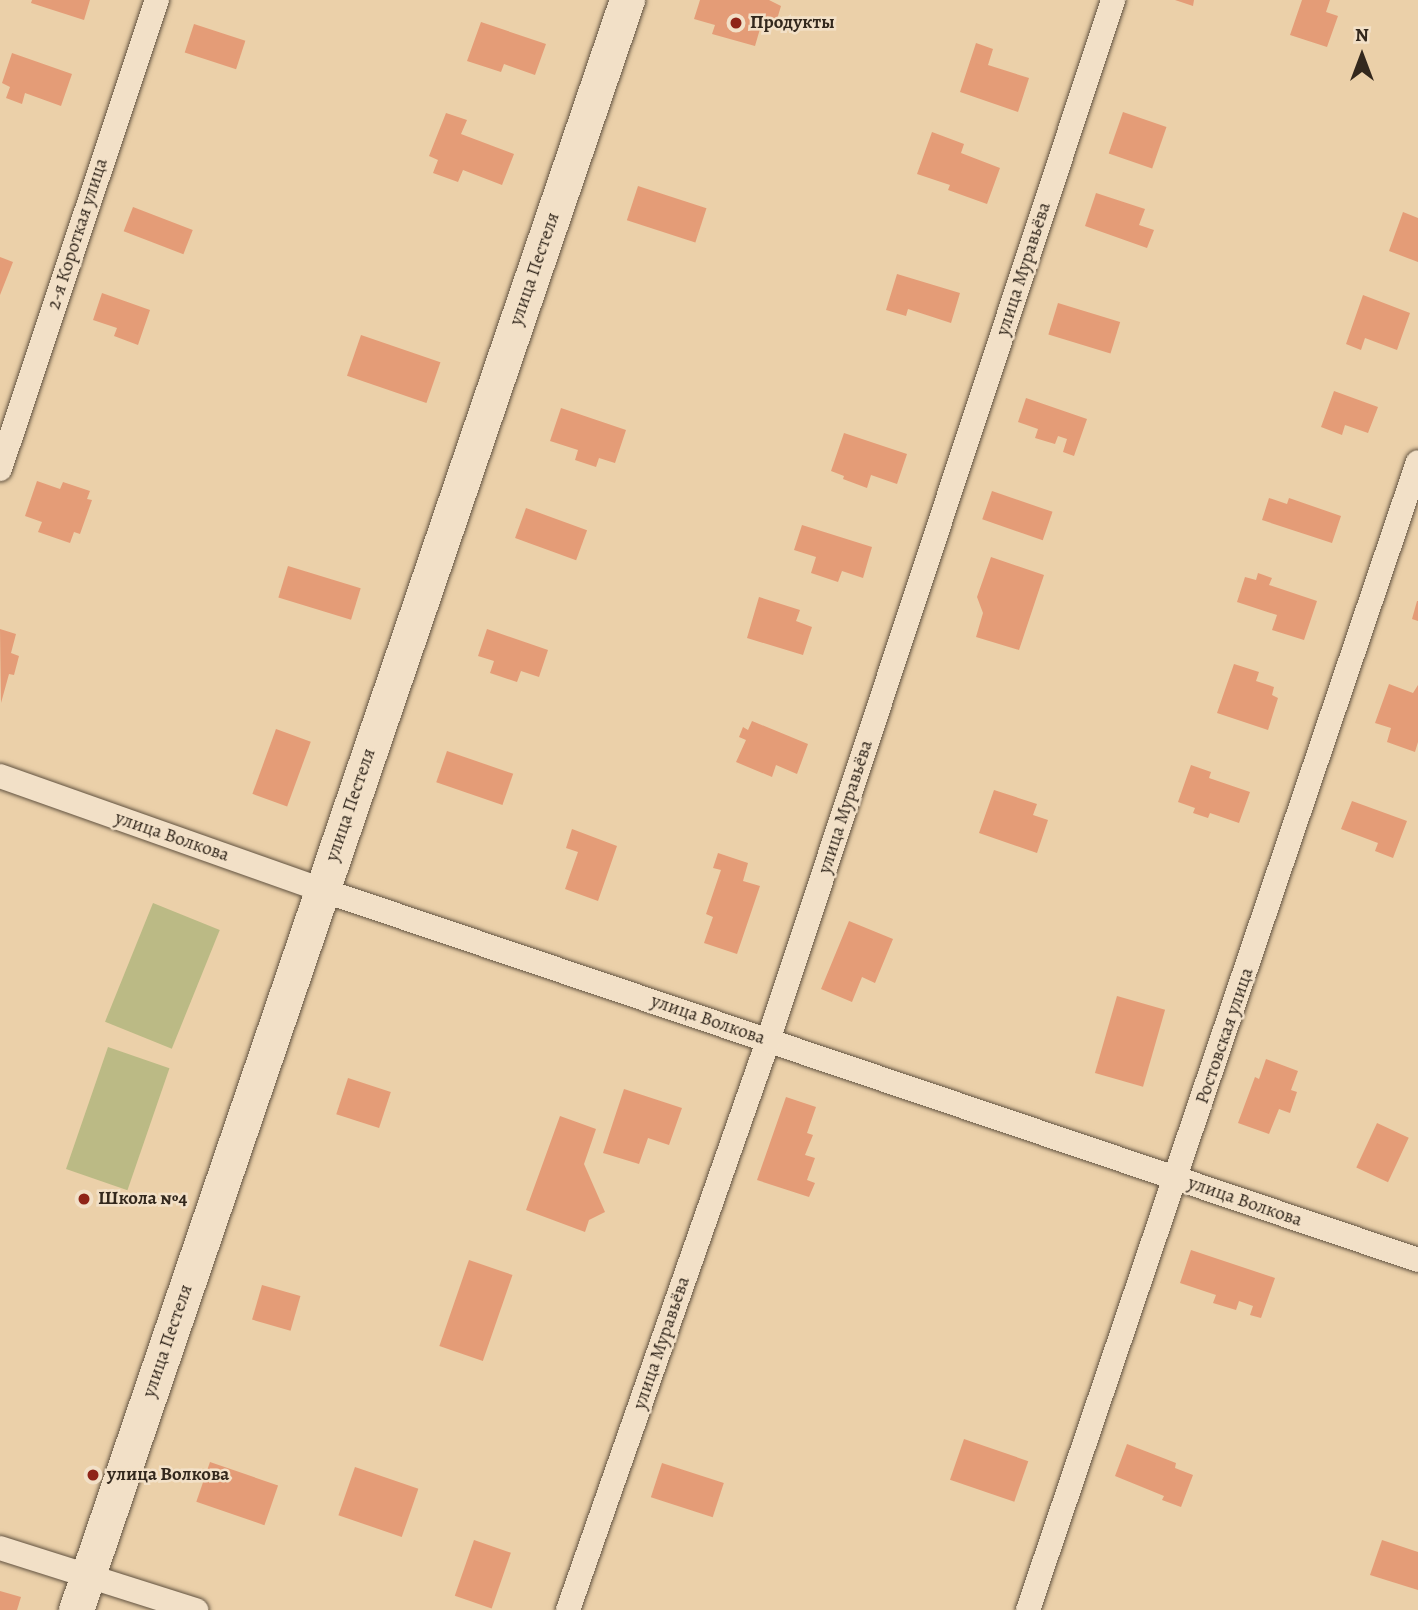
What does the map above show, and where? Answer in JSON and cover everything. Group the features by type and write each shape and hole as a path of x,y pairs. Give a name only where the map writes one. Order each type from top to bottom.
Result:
{"street":[{"name":"2-я Короткая улица","path":"0,469 157,0"},
{"name":"улица Пестеля","path":"76,1610 627,0"},
{"name":"улица Муравьёва","path":"568,1610 768,1041 1113,0"},
{"name":"Ростовская улица","path":"1028,1610 1177,1179 1418,462"},
{"name":"улица Волкова","path":"0,776 322,890 1418,1260"},
{"path":"0,1548 196,1610"}],"shaded area":[{"path":"153,903 220,930 172,1049 105,1022"},
{"path":"108,1047 169,1068 127,1190 66,1169"}],"building":[{"path":"32,0 90,0 84,20 31,3"},
{"name":"Продукты","path":"700,0 769,0 781,6 775,26 762,22 755,46 712,34 715,25 694,19"},
{"path":"1175,0 1194,0 1193,6"},
{"path":"1302,0 1330,0 1326,12 1338,16 1327,47 1290,35"},
{"path":"481,22 546,44 535,75 504,64 501,72 467,61"},
{"path":"194,24 245,41 236,69 185,53"},
{"path":"976,43 993,49 988,65 1029,78 1018,112 960,92"},
{"path":"12,53 72,74 61,106 25,93 22,104 6,98 10,87 2,83"},
{"path":"1123,112 1166,127 1152,169 1109,154"},
{"path":"446,113 467,120 461,134 514,154 502,185 463,170 458,182 433,173 438,160 429,156"},
{"path":"932,132 964,144 961,153 1000,168 987,204 948,190 950,185 917,174"},
{"path":"638,186 706,208 695,242 627,220"},
{"path":"1096,193 1145,209 1139,225 1154,230 1147,248 1085,226"},
{"path":"133,207 193,230 183,254 124,231"},
{"path":"1403,212 1418,218 1418,262 1389,251"},
{"path":"0,257 13,262 0,295"},
{"path":"897,274 960,293 951,323 908,309 906,316 886,310"},
{"path":"102,293 150,310 138,345 114,336 117,328 93,320"},
{"path":"1363,295 1410,313 1397,350 1365,338 1361,350 1346,344"},
{"path":"1058,303 1120,322 1111,354 1048,335"},
{"path":"361,335 440,362 426,403 347,376"},
{"path":"1334,391 1378,407 1368,433 1345,425 1342,435 1321,427"},
{"path":"1026,398 1087,419 1074,456 1063,452 1067,439 1058,436 1055,444 1035,438 1038,429 1018,422"},
{"path":"561,408 626,430 615,463 599,458 596,467 575,460 578,450 550,441"},
{"path":"844,433 907,454 897,484 871,475 867,488 843,479 844,476 831,471"},
{"path":"37,481 60,489 63,482 90,491 87,499 92,500 80,534 74,532 70,543 38,532 42,522 25,516"},
{"path":"992,491 1053,512 1043,540 982,519"},
{"path":"1269,498 1287,504 1289,498 1341,516 1332,543 1262,520"},
{"path":"526,508 587,530 576,560 515,538"},
{"path":"802,525 872,547 863,578 842,571 838,582 811,573 816,557 794,550"},
{"path":"991,557 1044,575 1019,650 976,637 983,613 977,597"},
{"path":"288,566 361,588 351,620 278,598"},
{"path":"1258,573 1272,578 1269,585 1317,601 1304,640 1272,630 1277,615 1237,602 1245,577 1256,580"},
{"path":"759,597 800,610 796,621 812,627 803,655 747,638"},
{"path":"1418,601 1418,621 1412,619"},
{"path":"0,629 16,634 11,653 19,656 14,675 9,674 1,703"},
{"path":"487,629 548,650 539,677 521,671 517,682 490,673 494,661 478,656"},
{"path":"1234,664 1259,672 1256,681 1274,687 1272,695 1278,698 1268,730 1217,713"},
{"path":"1389,684 1413,693 1418,685 1418,742 1415,752 1387,742 1391,728 1375,723"},
{"path":"752,721 808,744 797,774 776,765 772,777 736,762 746,740 739,737 743,727 748,730"},
{"path":"276,729 311,742 287,806 252,794"},
{"path":"447,751 513,774 502,805 436,782"},
{"path":"1191,765 1211,772 1209,778 1250,792 1239,823 1210,813 1208,818 1193,813 1195,808 1178,802"},
{"path":"994,790 1037,804 1033,815 1048,820 1037,853 979,833"},
{"path":"1352,801 1407,821 1393,858 1375,851 1378,843 1341,829"},
{"path":"572,829 617,846 598,901 565,889 578,852 566,848"},
{"path":"718,853 748,863 743,881 760,886 737,954 704,943 713,917 706,914 721,870 713,868"},
{"path":"849,921 893,939 875,983 862,977 852,1002 821,989"},
{"path":"1117,996 1165,1010 1143,1087 1095,1073"},
{"path":"1266,1059 1298,1071 1291,1090 1297,1092 1290,1113 1279,1109 1269,1134 1238,1123 1255,1077 1259,1079"},
{"path":"348,1078 391,1092 379,1128 336,1114"},
{"path":"624,1089 682,1108 669,1145 648,1138 639,1164 603,1153"},
{"path":"786,1097 816,1107 807,1133 813,1135 805,1155 815,1158 807,1180 815,1183 809,1197 757,1180"},
{"path":"560,1116 596,1129 584,1164 605,1212 589,1220 585,1232 526,1210"},
{"path":"1377,1123 1409,1138 1388,1182 1356,1167"},
{"path":"1191,1250 1275,1278 1261,1318 1250,1315 1253,1306 1239,1301 1236,1310 1213,1303 1216,1295 1180,1283"},
{"path":"469,1260 512,1275 483,1361 439,1346"},
{"path":"262,1285 300,1296 291,1331 252,1320"},
{"path":"964,1439 1028,1461 1014,1502 950,1480"},
{"path":"1127,1444 1176,1463 1175,1468 1193,1475 1181,1507 1162,1500 1164,1496 1115,1476"},
{"path":"210,1462 278,1485 264,1525 196,1502"},
{"path":"662,1463 724,1483 713,1517 651,1497"},
{"path":"355,1467 418,1489 402,1537 338,1515"},
{"path":"474,1540 511,1553 492,1608 455,1596"},
{"path":"1382,1540 1418,1552 1418,1590 1370,1575"},
{"path":"0,1591 21,1597 17,1610 0,1610"}],"place":[{"name":"Продукты","path":"736,23"},
{"name":"Школа №4","path":"84,1199"},
{"name":"улица Волкова","path":"93,1475"}]}
